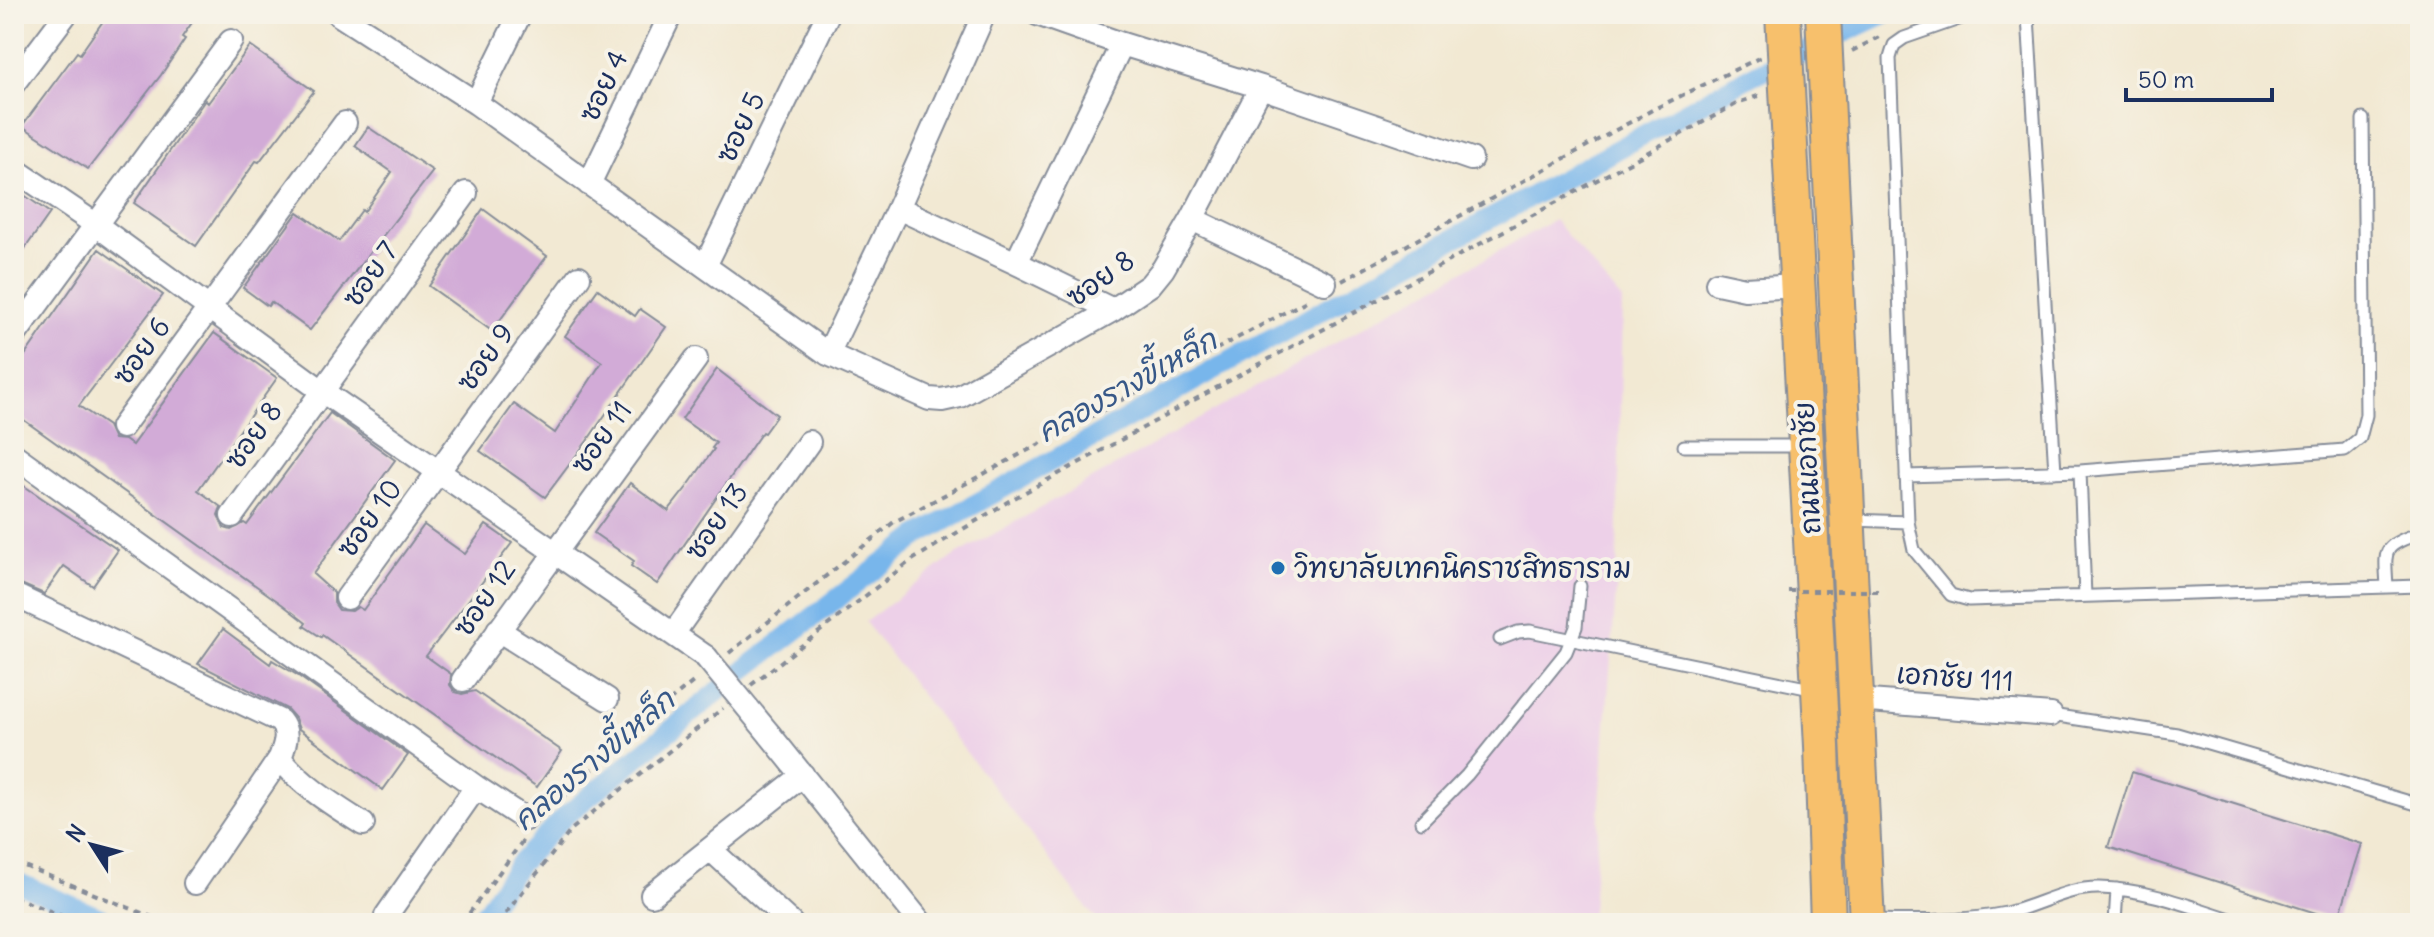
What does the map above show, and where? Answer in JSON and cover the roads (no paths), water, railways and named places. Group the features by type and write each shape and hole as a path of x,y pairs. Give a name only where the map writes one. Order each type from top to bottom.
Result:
{"main road":[{"name":"ถนนเอกชัย","path":"1824,16 1826,91 1806,446 1828,923"},
{"name":"ถนนเอกชัย","path":"1783,17 1775,99 1816,285 1848,520 1867,922"}],"street":[{"path":"14,83 66,14"},
{"path":"476,103 520,14"},
{"name":"ซอย 4","path":"589,184 671,14"},
{"name":"ซอย 5","path":"705,266 828,14"},
{"path":"352,18 828,354 898,208 984,14"},
{"path":"1037,14 1471,159"},
{"path":"14,336 231,41"},
{"path":"1016,263 1122,44"},
{"name":"ซอย 8","path":"828,354 929,399 942,400 960,396 1113,310 1150,285 1163,269 1261,87"},
{"path":"208,309 345,123"},
{"path":"14,169 95,224 322,391 711,663 921,923"},
{"name":"ซอย 7","path":"322,391 466,193"},
{"path":"898,208 1113,310"},
{"path":"1192,219 1328,286"},
{"name":"ซอย 9","path":"439,472 579,277"},
{"path":"1717,283 1745,289 1816,285"},
{"name":"ซอย 6","path":"122,427 208,309"},
{"name":"ซอย 11","path":"554,551 696,359"},
{"name":"ซอย 8","path":"232,516 322,391"},
{"name":"ซอย 13","path":"673,634 809,442"},
{"path":"14,455 532,824"},
{"name":"ซอย 10","path":"347,598 439,472"},
{"name":"ซอย 12","path":"463,680 554,551"},
{"path":"14,595 280,721 286,728 280,758 195,883"},
{"path":"498,630 607,699"},
{"name":"เอกชัย 111","path":"1856,700 2051,715"},
{"path":"280,758 288,768 363,824"},
{"path":"652,895 803,775"},
{"path":"386,916 476,787"},
{"path":"710,849 791,923"}],"lane":[{"path":"1973,14 1904,38 1894,45 1890,58 1908,522 1914,550 1951,595 1969,600 2420,586"},
{"path":"2026,14 2055,472"},
{"path":"1906,476 2080,471 2345,450 2360,438 2366,415 2363,119"},
{"path":"1684,446 1806,446"},
{"path":"2080,471 2085,596"},
{"path":"1848,520 1908,522"},
{"path":"2387,587 2386,554 2390,547 2420,533"},
{"path":"1421,822 1467,775 1566,652 1576,627 1580,586"},
{"path":"1500,639 1530,631 1819,690"},
{"path":"2051,715 2177,734 2420,805"},
{"path":"1867,922 1971,919 2009,912 2071,891 2097,887 2132,890 2243,923"},
{"path":"2115,923 2117,889"}],"waterway":[{"name":"คลองรางขี้เหล็ก","path":"478,923 519,864 564,817 748,667 920,535 1230,361 1753,75 1885,14"},
{"path":"14,881 112,923"}],"place":[{"name":"วิทยาลัยเทคนิคราชสิทธาราม","path":"1278,568"}]}
